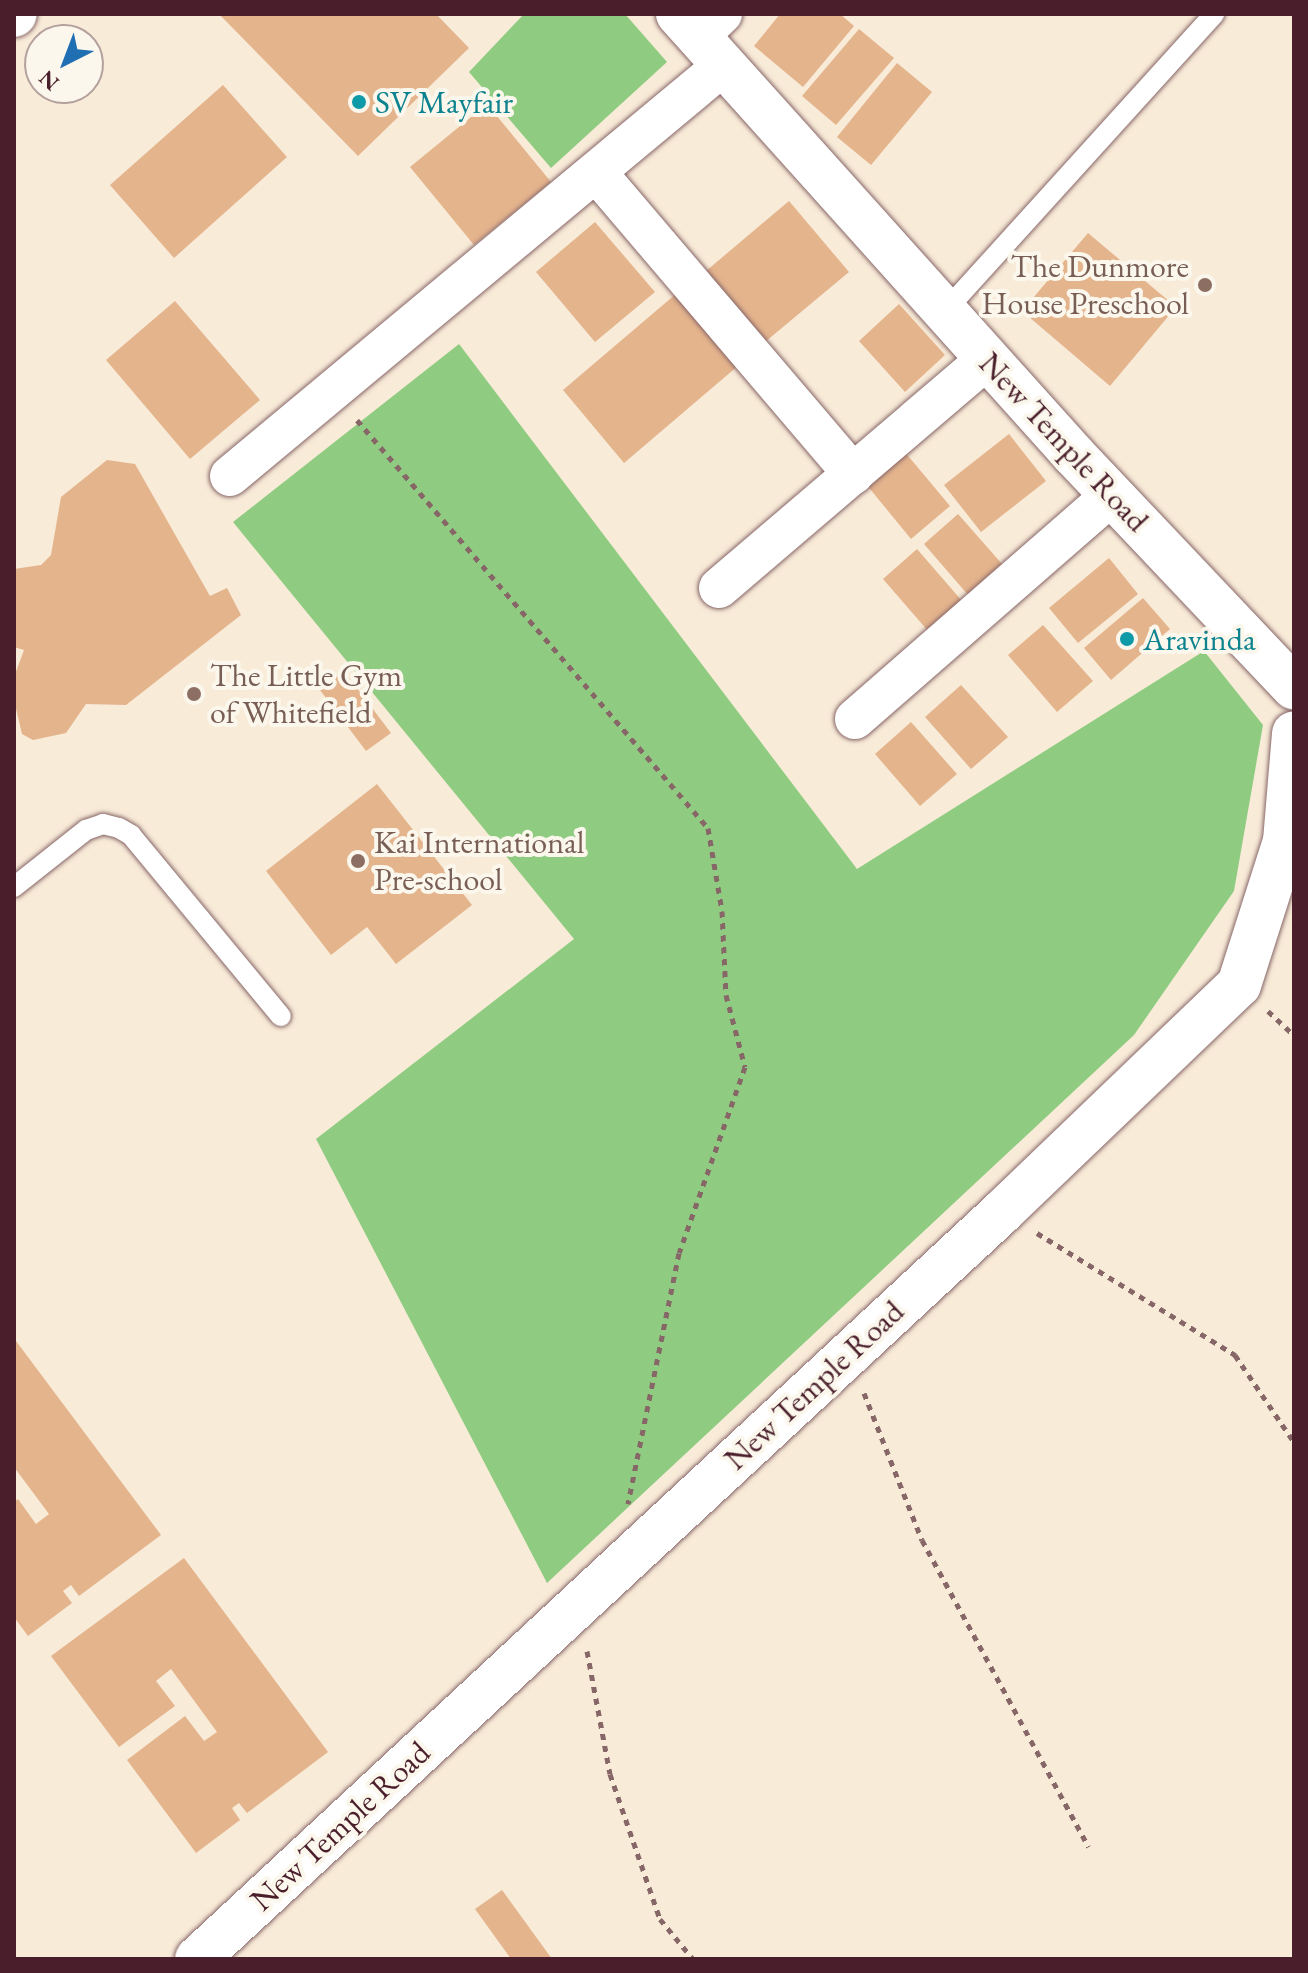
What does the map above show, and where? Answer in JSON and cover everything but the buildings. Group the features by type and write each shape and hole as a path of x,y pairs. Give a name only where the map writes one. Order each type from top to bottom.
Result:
{"street":[{"name":"New Temple Road","path":"706,32 987,359 1294,688"},
{"path":"230,476 596,172 706,32"},
{"path":"596,172 853,474"},
{"path":"719,588 987,359"},
{"path":"855,719 1112,495"},
{"name":"New Temple Road","path":"197,1959 1002,1212 1239,985 1285,841 1294,733"}],"lane":[{"path":"945,311 1214,14"},
{"path":"14,887 86,830 103,824 119,828 131,835 281,1016"}],"path":[{"path":"336,388 359,422 708,828 722,911 726,995 745,1067 679,1253 626,1511"},
{"path":"1002,1212 1235,1355 1294,1442"},
{"path":"848,1352 922,1540 1089,1847"},
{"path":"578,1606 610,1774 660,1919 693,1959"}],"green space":[{"path":"524,14 625,14 667,62 551,168 469,72"},
{"path":"459,344 857,869 1204,651 1263,725 1234,891 1134,1035 547,1583 316,1139 574,939 233,522"}],"place":[{"name":"SV Mayfair","path":"359,102"},
{"name":"The Dunmore House Preschool","path":"1205,285"},
{"name":"Aravinda","path":"1127,639"},
{"name":"The Little Gym of Whitefield","path":"194,694"},
{"name":"Kai International Pre-school","path":"358,861"}]}
